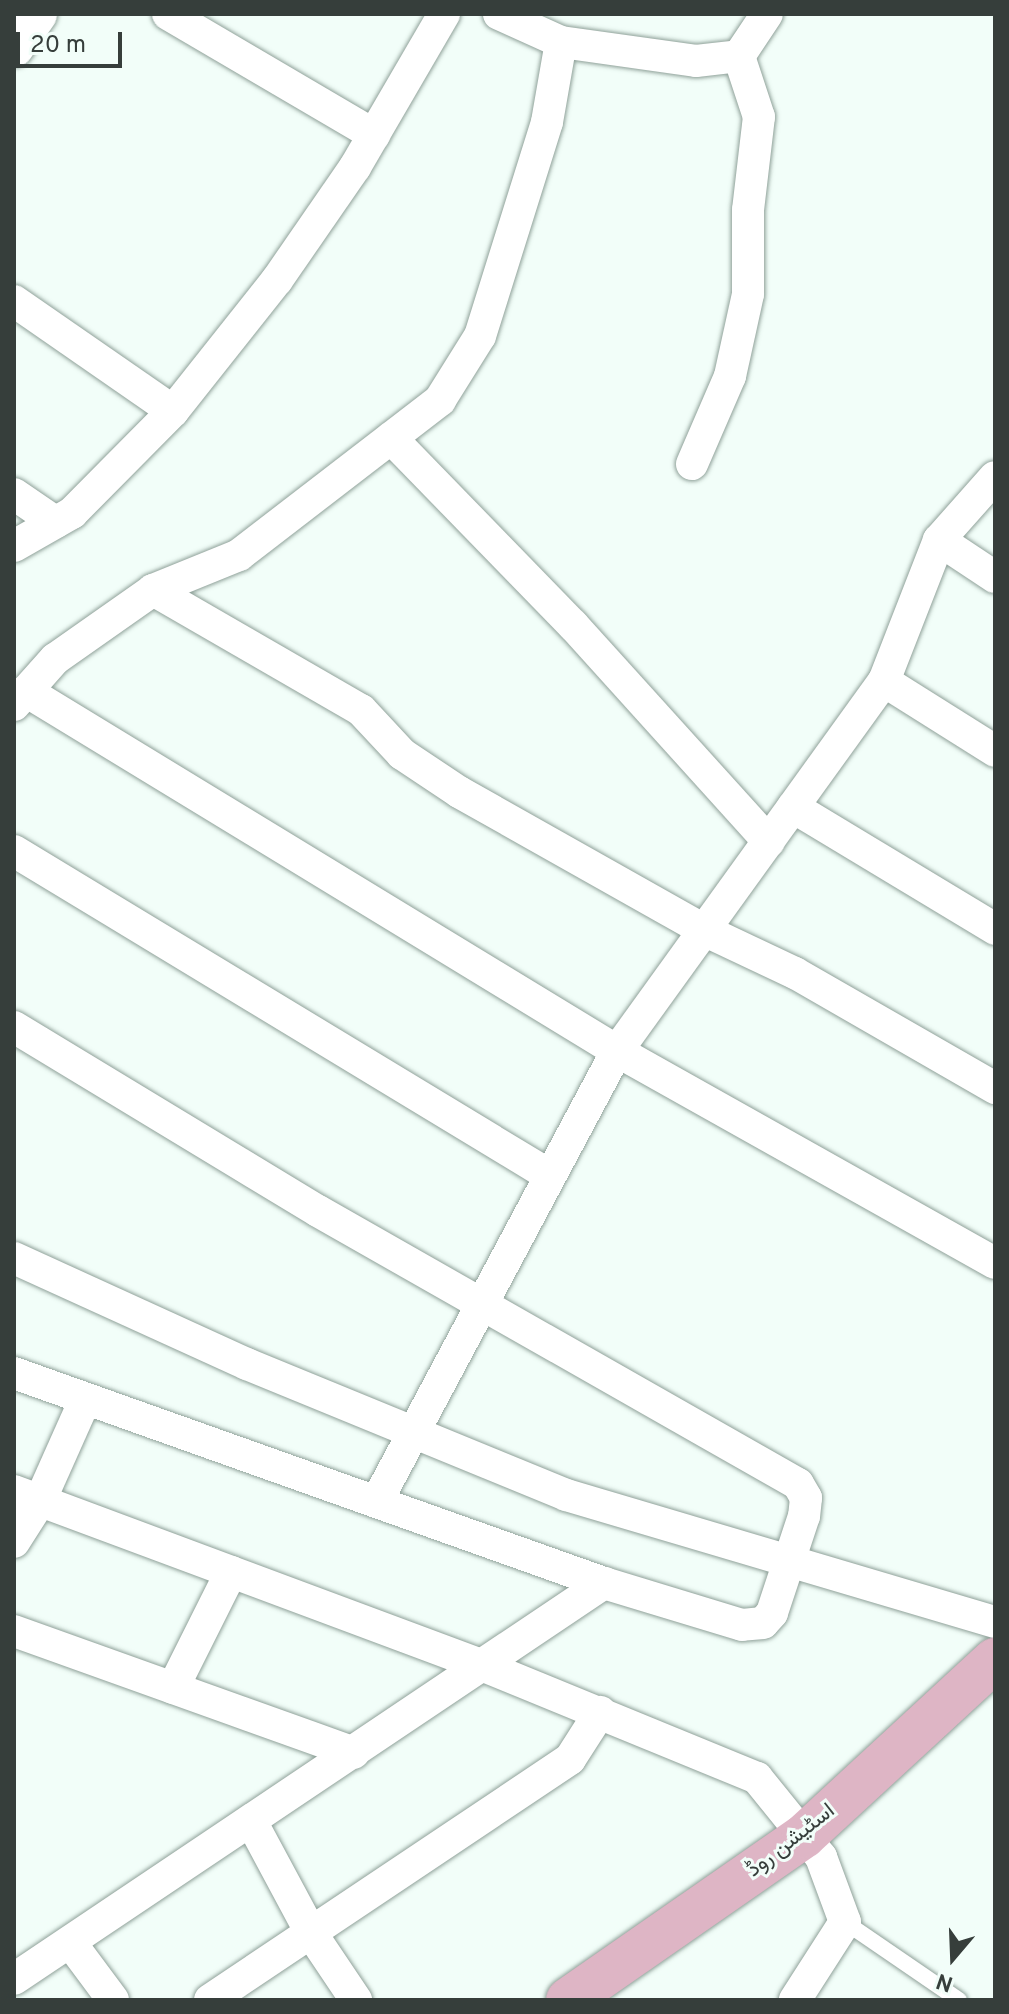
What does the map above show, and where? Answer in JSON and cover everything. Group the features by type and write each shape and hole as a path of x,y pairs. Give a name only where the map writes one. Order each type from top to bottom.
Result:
{"main road":[{"name":"اسٹیشن روڈ","path":"568,2000 812,1846 995,1660"},
{"name":"اسٹیشن روڈ","path":"613,2000 812,1846 995,1696"}],"street":[{"path":"14,47 37,14"},
{"path":"168,14 374,135"},
{"path":"14,546 72,513 173,411 277,280 374,135 444,14"},
{"path":"499,14 561,42 696,61 739,56 767,14"},
{"path":"561,42 547,122 480,336 440,400 239,555 153,590 55,659 20,698 617,1051 995,1263"},
{"path":"692,464 730,376 748,294 748,210 759,117 739,56"},
{"path":"14,301 173,411"},
{"path":"391,438 573,625 769,842"},
{"path":"377,1501 416,1435 549,1175 617,1051 884,681 939,540 995,477"},
{"path":"14,494 55,522"},
{"path":"939,540 995,577"},
{"path":"153,590 361,710 402,754 459,792 706,931 795,973 995,1088"},
{"path":"884,681 995,751"},
{"path":"793,807 995,929"},
{"path":"14,851 549,1175"},
{"path":"14,1027 483,1305 798,1484 806,1498 772,1613 763,1623 742,1625 604,1583 14,1373"},
{"path":"14,1258 416,1435 566,1495 789,1558 995,1622"},
{"path":"14,1542 27,1496 85,1400"},
{"path":"27,1496 484,1666 757,1778 812,1846 845,1922 795,2000"},
{"path":"173,1688 231,1572"},
{"path":"14,1979 604,1583"},
{"path":"14,1631 354,1753"},
{"path":"210,2000 570,1759 600,1712"},
{"path":"251,1821 311,1933 356,2000"},
{"path":"70,1942 113,2000"}],"lane":[{"path":"845,1922 959,2000"}]}
